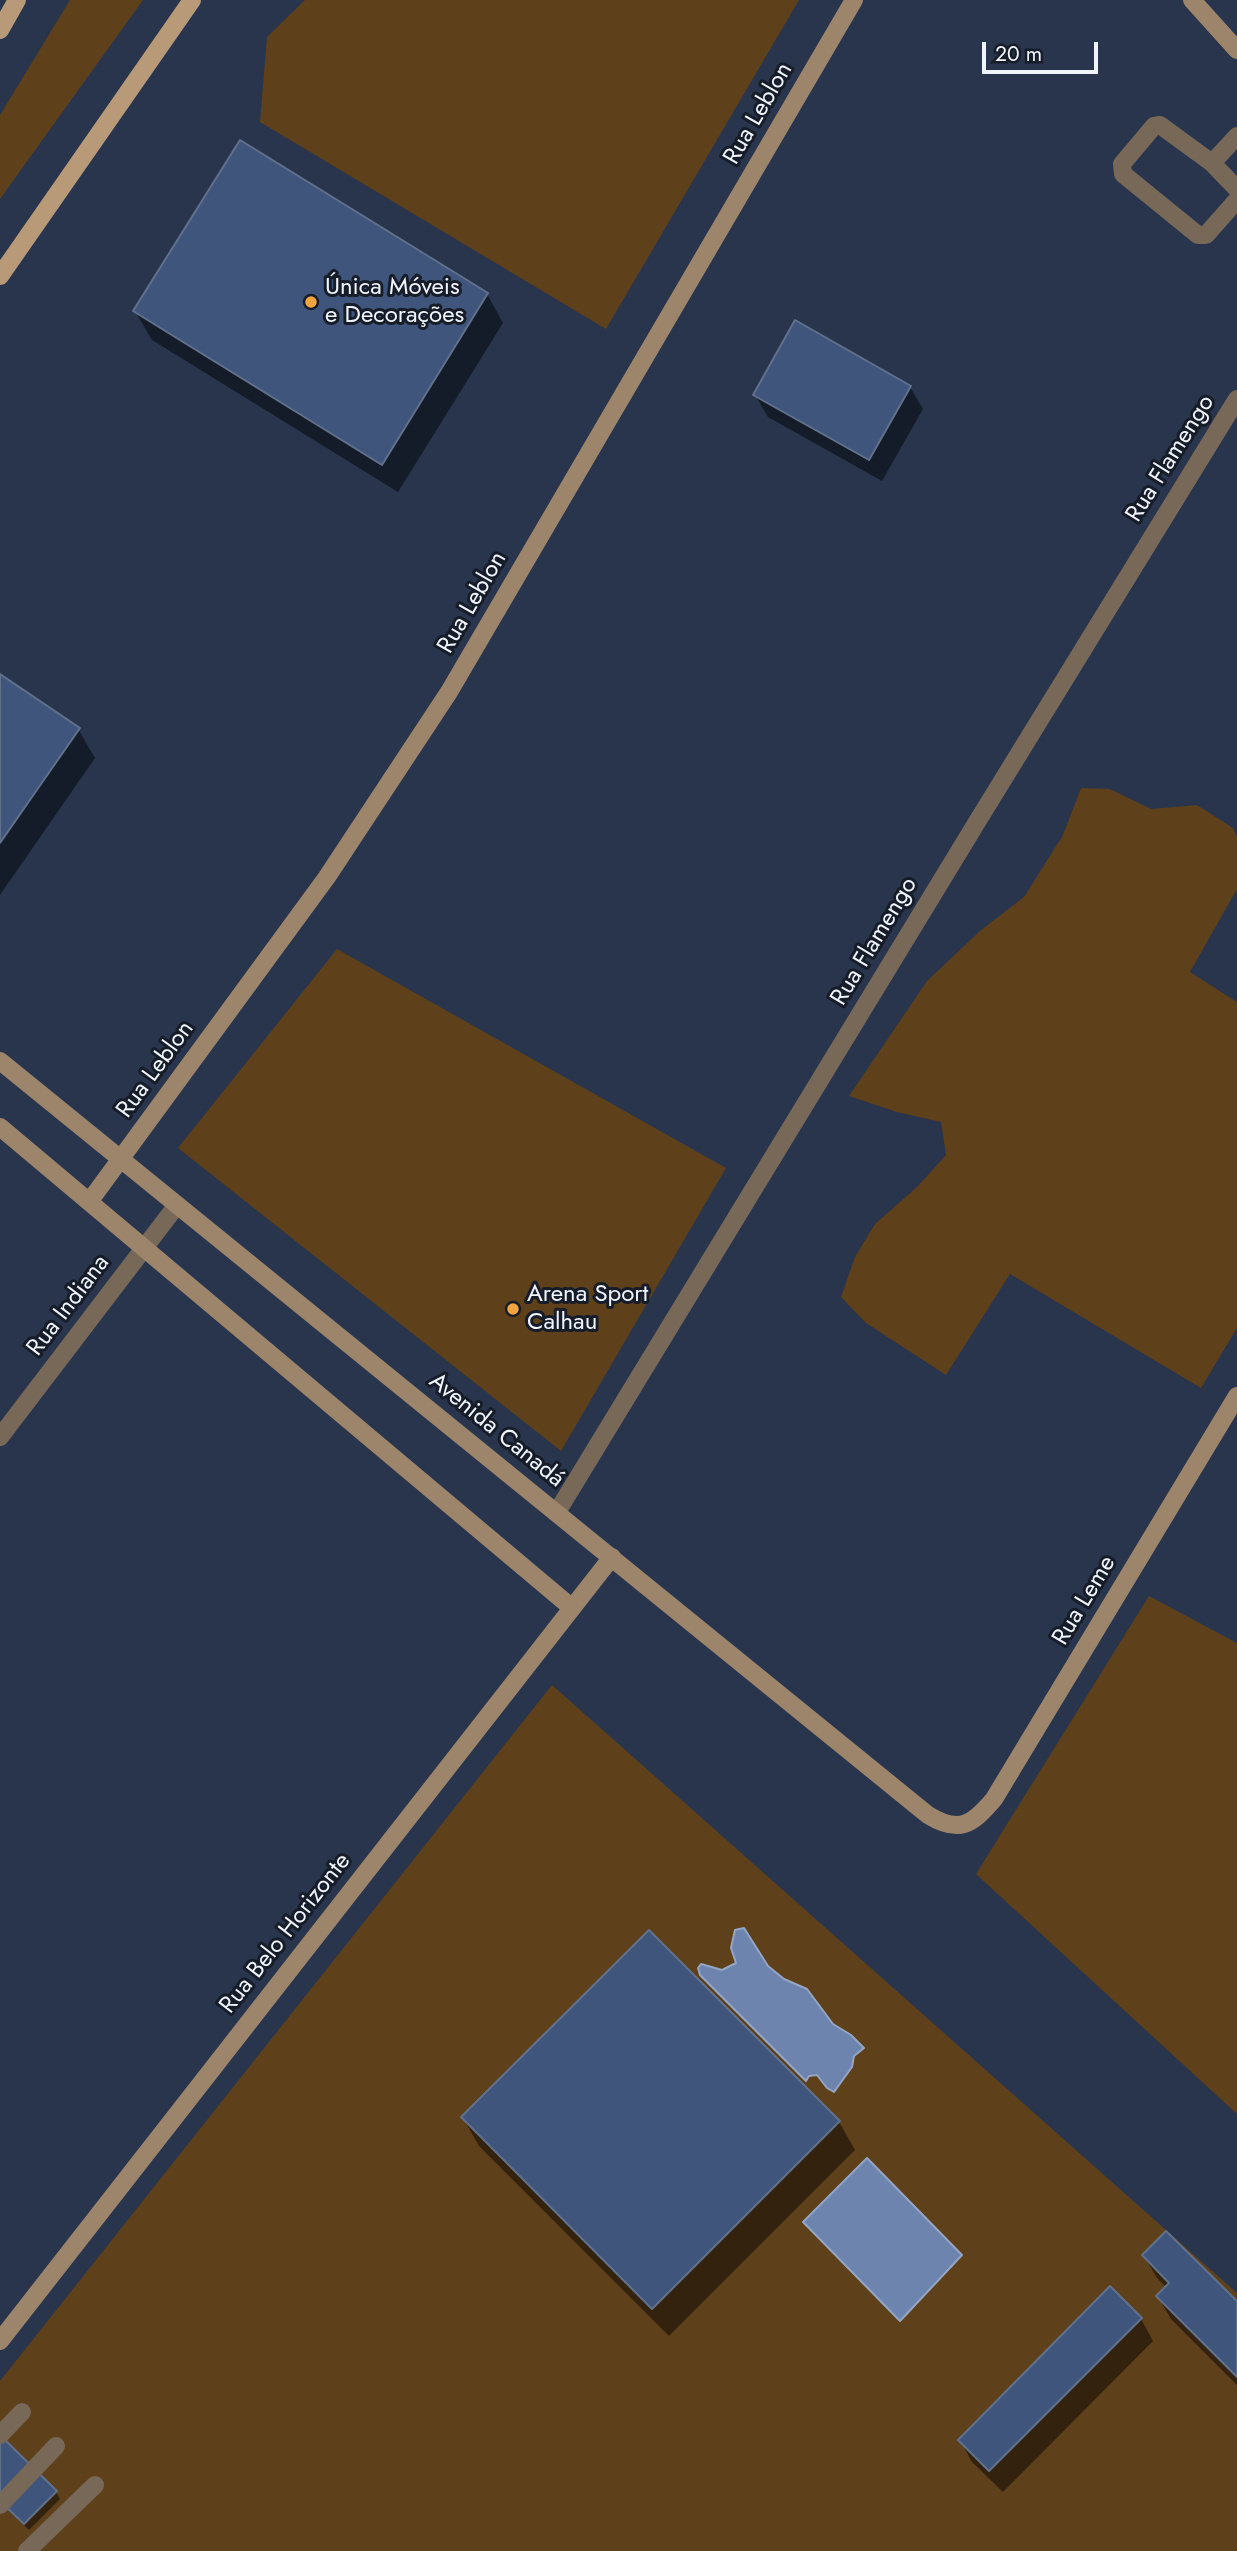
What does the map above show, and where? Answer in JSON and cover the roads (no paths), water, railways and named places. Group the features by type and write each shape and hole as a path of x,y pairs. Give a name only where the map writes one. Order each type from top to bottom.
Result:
{"main road":[{"path":"0,30 17,0"},
{"path":"0,275 190,2"}],"street":[{"name":"Rua Leblon","path":"89,1202 327,877 449,691 854,0"},
{"path":"1192,0 1237,50"},
{"path":"1237,189 1212,163 1160,125 1154,126 1122,164 1121,169 1123,174 1198,235 1206,235 1237,200"},
{"path":"1212,163 1237,136"},
{"name":"Rua Flamengo","path":"557,1512 1237,399"},
{"name":"Avenida Canadá","path":"0,1061 928,1815 942,1824 967,1824"},
{"path":"0,1127 571,1607"},
{"name":"Rua Indiana","path":"0,1437 177,1205"},
{"name":"Rua Leme","path":"967,1824 981,1814 994,1799 1237,1396"},
{"name":"Rua Belo Horizonte","path":"0,2341 612,1557"},
{"path":"0,2435 22,2412"},
{"path":"0,2505 56,2446"},
{"path":"27,2551 95,2485"}],"water":[{"path":"744,1928 768,1966 784,1979 807,1989 833,2024 851,2035 864,2048 854,2056 852,2067 834,2092 827,2088 817,2075 809,2076 806,2081 700,1975 698,1968 701,1964 722,1970 736,1963 731,1948 735,1930"},
{"path":"867,2158 962,2255 900,2321 803,2222"}],"place":[{"name":"Única Móveis e Decorações","path":"311,302"},
{"name":"Arena Sport Calhau","path":"513,1309"}]}
